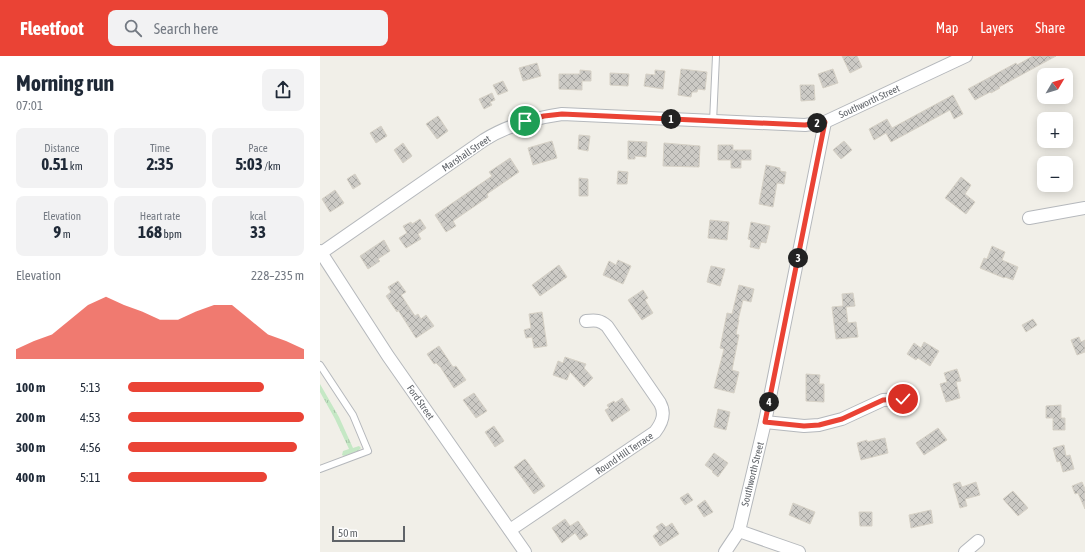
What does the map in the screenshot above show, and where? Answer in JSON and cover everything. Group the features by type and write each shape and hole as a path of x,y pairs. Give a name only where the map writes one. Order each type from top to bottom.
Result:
{"street":[{"name":"Southworth Street","path":"725,552 739,531 765,422 825,122 966,56"},
{"name":"Marshall Street","path":"320,252 484,140 525,121 544,116 562,114 805,125 825,122"},
{"path":"1029,218 1085,208"},
{"name":"Ford Street","path":"320,252 388,356 525,552"},
{"name":"Round Hill Terrace","path":"510,530 655,432 662,420 664,413 660,403 607,326 596,320 586,321"},
{"path":"765,422 804,426 819,425 842,419 883,400 903,399"},
{"path":"739,531 799,552"},
{"path":"965,552 978,541"}],"lane":[{"path":"713,122 716,56"},
{"path":"320,365 353,415 368,451 320,469"}],"green space":[{"path":"320,384 339,417 353,448 359,446 361,448 358,451 344,456 342,455 343,451 349,449 320,392"}],"building":[{"path":"842,56 857,56 862,67 850,73"},
{"path":"1033,56 1056,56 999,87 1000,88 991,93 990,92 975,100 968,89 1016,63 1017,65"},
{"path":"537,63 541,76 523,81 519,68"},
{"path":"681,69 707,72 705,90 698,89 697,92 692,92 691,97 678,95"},
{"path":"833,69 838,83 823,88 818,74"},
{"path":"580,70 591,71 591,81 582,81 582,90 559,89 559,74 580,74"},
{"path":"655,70 665,71 663,89 644,86 646,74 655,75"},
{"path":"610,73 629,74 628,86 610,85"},
{"path":"503,81 508,91 498,95 493,85"},
{"path":"800,85 814,85 815,100 801,101"},
{"path":"492,93 495,100 490,102 492,105 484,109 479,99"},
{"path":"953,95 963,114 954,119 950,110 891,142 886,133 874,140 869,129 887,119 892,128"},
{"path":"438,116 448,131 437,139 426,124"},
{"path":"381,126 387,136 376,143 370,133"},
{"path":"579,135 590,136 588,151 578,149"},
{"path":"552,141 557,158 533,165 528,148"},
{"path":"628,141 647,142 646,157 635,156 635,159 628,159"},
{"path":"844,141 852,150 841,159 833,150"},
{"path":"403,143 412,156 403,163 394,150"},
{"path":"664,143 700,146 699,167 663,166"},
{"path":"718,145 733,145 733,150 751,150 751,160 741,160 741,168 731,168 731,160 718,160"},
{"path":"510,158 519,172 487,194 488,197 453,221 456,226 446,232 435,215 492,176 489,172"},
{"path":"766,165 780,168 780,171 786,172 784,184 777,183 773,207 759,204"},
{"path":"618,171 628,172 627,184 617,184"},
{"path":"355,174 361,184 353,189 347,179"},
{"path":"961,177 971,185 965,194 975,202 966,214 945,198"},
{"path":"579,178 588,179 588,196 579,196"},
{"path":"335,190 344,203 330,212 322,199"},
{"path":"420,219 426,228 418,234 421,239 406,248 399,238 407,233 403,226 411,222 412,224"},
{"path":"710,220 729,222 727,240 708,238"},
{"path":"751,222 770,226 766,243 761,242 759,249 750,247 751,240 748,239"},
{"path":"384,240 390,251 378,259 380,261 368,269 360,256"},
{"path":"992,246 1005,252 1002,260 1018,267 1013,280 980,268 984,258 987,259"},
{"path":"618,260 631,266 623,284 603,275 609,261 616,265"},
{"path":"559,265 567,277 540,296 532,285"},
{"path":"711,266 725,269 720,286 707,282"},
{"path":"398,281 406,292 401,295 415,316 418,314 421,319 426,315 434,326 416,338 398,310 397,312 386,296 391,292 388,287"},
{"path":"739,285 754,289 751,302 743,300 738,320 736,334 739,335 732,370 739,372 734,393 714,388 724,349 720,348 727,313 732,314"},
{"path":"643,290 648,298 645,300 653,313 642,320 628,300"},
{"path":"853,293 855,306 846,307 848,323 856,322 858,337 836,339 832,307 843,306 842,294"},
{"path":"542,312 547,346 534,348 532,337 526,338 524,330 531,328 529,314"},
{"path":"1033,319 1037,325 1026,332 1022,325"},
{"path":"1079,337 1081,342 1085,340 1085,352 1077,355 1071,340"},
{"path":"924,342 939,351 930,366 918,358 916,360 907,354 914,343 921,348"},
{"path":"439,346 453,367 456,366 466,380 454,388 441,368 436,363 434,364 427,354"},
{"path":"565,357 586,364 584,368 593,378 584,387 570,372 567,380 553,375 558,361 563,363"},
{"path":"957,369 961,381 956,382 960,398 946,402 940,384 947,382 944,373"},
{"path":"806,374 820,375 819,384 824,384 824,402 806,401"},
{"path":"474,393 487,411 476,418 463,400"},
{"path":"622,398 630,410 612,422 605,410 609,408 607,405 614,401 615,403"},
{"path":"1061,405 1061,418 1065,418 1065,430 1053,430 1053,418 1046,418 1046,406"},
{"path":"718,409 730,412 726,430 714,427"},
{"path":"494,426 504,441 495,447 485,432"},
{"path":"938,428 947,440 924,455 916,443"},
{"path":"885,438 888,453 861,460 857,443"},
{"path":"1064,445 1066,456 1070,455 1074,469 1063,472 1060,461 1057,462 1053,448"},
{"path":"714,453 728,463 718,477 705,465"},
{"path":"525,459 545,486 534,494 514,467"},
{"path":"960,482 962,487 976,482 980,495 965,499 967,506 960,508 953,484"},
{"path":"1082,482 1085,489 1085,509 1078,493 1075,494 1072,486"},
{"path":"1013,491 1028,508 1018,516 1003,499"},
{"path":"688,493 693,500 685,505 680,498"},
{"path":"705,500 713,512 704,517 697,506"},
{"path":"793,503 815,512 810,524 789,515"},
{"path":"931,510 933,523 911,528 909,515"},
{"path":"859,512 872,512 872,526 860,526"},
{"path":"565,519 570,526 578,521 588,535 580,540 575,533 562,543 552,528"},
{"path":"662,523 666,527 672,523 679,534 660,546 653,536 659,531 656,527"}],"route":[{"path":"525,121 544,116 578,114 713,122 805,125 825,122 765,422 804,426 830,424 883,400 903,399"}]}
